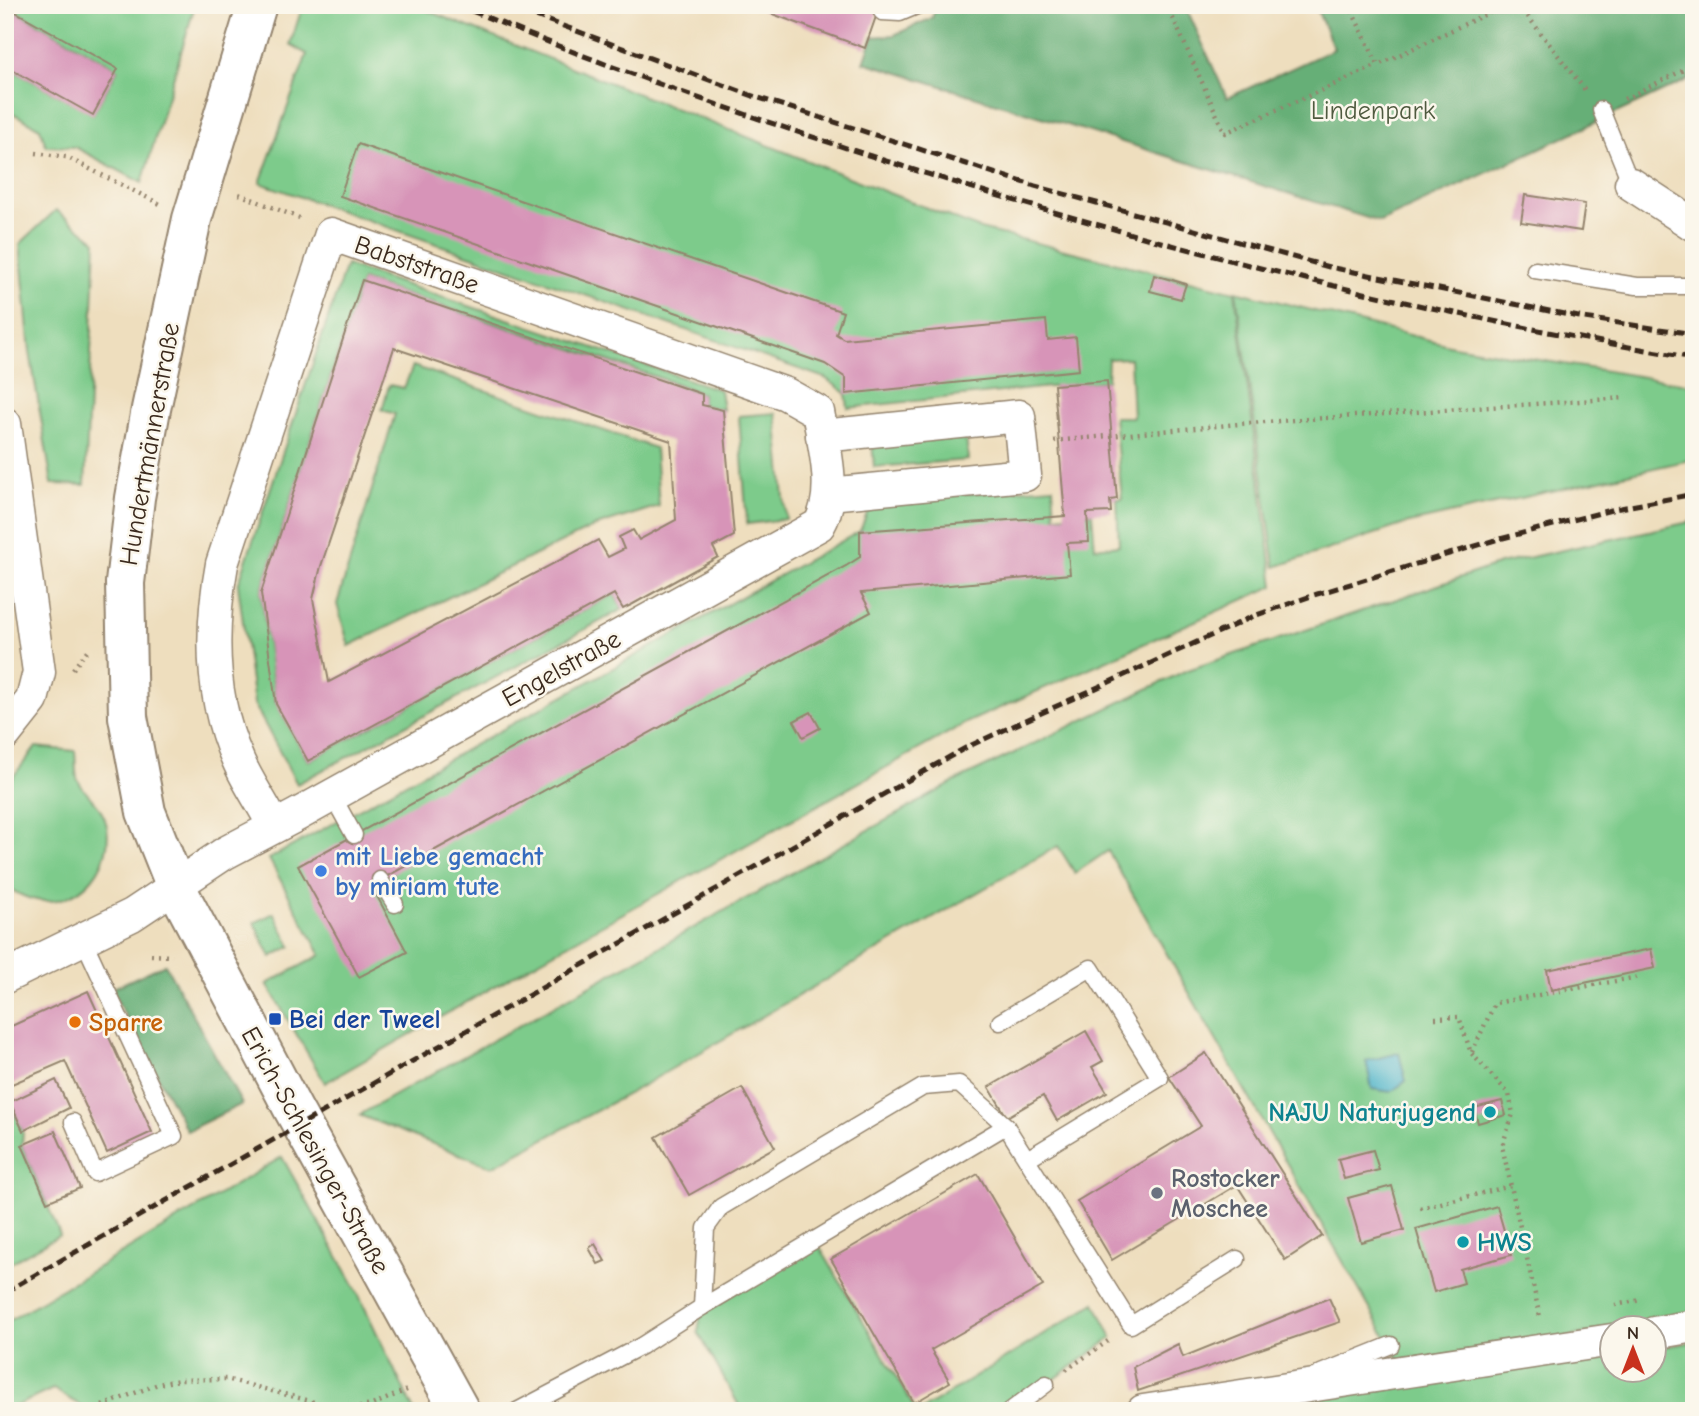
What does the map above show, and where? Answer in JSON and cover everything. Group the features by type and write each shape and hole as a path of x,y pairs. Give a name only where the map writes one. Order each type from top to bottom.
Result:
{"street":[{"name":"Hundertmännerstraße","path":"176,887 146,812 132,741 128,717 125,583 135,498 148,422 192,219 254,13"},
{"path":"1631,184 1694,225"},
{"name":"Babststraße","path":"274,826 238,760 222,715 216,677 214,628 222,564 331,234 786,394 818,412 829,494"},
{"path":"822,436 1018,416 1022,444 1025,475 829,494"},
{"path":"5,424 39,672 32,700 5,734"},
{"name":"Engelstraße","path":"274,826 819,524 825,514 829,494"},
{"path":"10,966 83,939 132,915 225,853 274,826"},
{"name":"Erich-Schlesinger-Straße","path":"176,887 293,1110 460,1411"},
{"path":"1668,1331 1694,1326"},
{"path":"1143,1411 1598,1341"}],"lane":[{"path":"882,12 900,13 919,5"},
{"path":"1601,110 1631,184"},
{"path":"1535,270 1637,286 1694,286"},
{"path":"332,795 354,835"},
{"path":"380,880 395,904"},
{"path":"73,1122 95,1173 174,1136 83,939"},
{"path":"1000,1022 1091,968 1160,1078 1027,1159"},
{"path":"702,1307 706,1228 721,1207 923,1087 959,1084 1006,1126 1131,1325 1237,1259"},
{"path":"517,1411 641,1346 1006,1126"},
{"path":"1277,1390 1391,1345"},
{"path":"1010,1411 1046,1384"}],"path":[{"path":"1167,5 1225,133 1505,5"},
{"path":"1349,5 1378,65"},
{"path":"1519,5 1601,110 1694,65"},
{"path":"36,153 66,157 164,206"},
{"path":"227,189 279,208"},
{"path":"1022,444 1250,423 1625,398"},
{"path":"152,955 175,956"},
{"path":"1471,1053 1495,1003 1638,977"},
{"path":"1435,1018 1459,1017 1471,1053 1509,1094 1513,1114 1502,1146 1541,1318"},
{"path":"1420,1208 1511,1186"},
{"path":"1046,1384 1131,1325"},
{"path":"89,1411 158,1384 226,1378 345,1409 372,1405 440,1374"}],"green space":[{"path":"5,5 195,5 142,183 75,147 46,146 40,128 5,109 5,66 93,114 118,69"},
{"path":"303,5 413,5 980,229 1235,292 1274,586 968,722 595,929 325,1083 267,984 321,955 269,859 860,531 872,501 1053,487 1055,516 1092,513 1095,548 1119,545 1117,499 1122,499 1114,417 1133,417 1130,358 1108,359 1107,381 848,408 846,393 825,378 260,183 307,54 290,45"},
{"name":"Lindenpark","path":"937,5 1185,5 1227,98 1334,49 1315,5 1694,5 1694,77 1380,222 864,62 873,37 894,35 932,18"},
{"path":"56,210 96,241 85,485 52,484 30,352 20,244"},
{"path":"346,265 720,390 723,410 702,405 702,394 672,382 362,280 261,593 276,703 308,761 614,594 623,609 297,784 254,704 238,585"},
{"path":"1236,291 1453,346 1694,385 1694,459 1405,524 1275,567"},
{"path":"413,366 655,448 659,506 593,527 349,646 337,604 395,414 382,410 389,385 404,388"},
{"path":"776,413 786,519 747,524 739,416"},
{"path":"966,434 968,460 874,467 872,441"},
{"path":"1694,521 1694,1326 1668,1327 1668,1314 1598,1314 1598,1331 1405,1370 1108,851 1075,873 1058,846 628,1094 492,1167 359,1115 960,779 1185,671 1500,564"},
{"path":"36,747 75,751 77,778 100,809 108,836 102,863 92,879 73,894 50,901 26,897 5,884 5,787"},
{"path":"274,913 291,946 271,957 254,923"},
{"path":"165,964 242,1104 187,1131 111,989"},
{"path":"5,1090 23,1131 22,1145 60,1235 5,1266"},
{"path":"282,1157 353,1283 414,1411 90,1411 53,1389 5,1411 5,1323"},
{"path":"815,1239 916,1411 742,1411 698,1332 702,1307"},
{"path":"1095,1303 1112,1338 1010,1411 920,1411"},
{"path":"1694,1342 1694,1411 1234,1411 1598,1356 1598,1384 1668,1384 1668,1346"}],"water":[{"path":"1399,1053 1406,1081 1391,1092 1372,1089 1366,1061"}],"building":[{"path":"760,5 880,5 865,48 759,9"},
{"path":"5,6 118,69 93,115 5,66"},
{"path":"358,144 843,312 836,334 844,339 1046,320 1048,340 1076,337 1079,370 846,394 846,378 825,364 340,196"},
{"path":"1525,195 1585,204 1581,231 1521,222"},
{"path":"1154,275 1186,284 1181,299 1150,291"},
{"path":"362,280 702,394 702,405 723,410 734,536 713,547 718,557 623,609 614,594 308,761 276,704 261,593","holes":["394,348 671,441 676,520 639,540 633,530 619,537 624,549 608,557 598,540 329,682 313,599 321,566"]},
{"path":"1107,381 1117,499 1110,500 1111,512 1087,513 1089,542 1067,543 1070,574 861,593 871,612 371,885 407,952 359,977 298,866 846,566 860,557 860,531 1065,516 1054,385"},
{"path":"811,712 820,728 803,737 794,721"},
{"path":"1651,949 1655,968 1551,990 1547,970"},
{"path":"88,991 152,1132 107,1153 65,1061 5,1087 5,1029"},
{"path":"1086,1031 1103,1061 1092,1067 1107,1092 1057,1121 1043,1096 1007,1117 989,1087"},
{"path":"1206,1053 1322,1236 1285,1260 1237,1185 1112,1260 1077,1201 1201,1126 1169,1077"},
{"path":"56,1080 69,1108 23,1131 10,1102"},
{"path":"742,1088 775,1147 689,1195 656,1137"},
{"name":"NAJU Naturjugend","path":"1502,1101 1506,1115 1478,1123 1474,1108"},
{"path":"55,1131 80,1188 47,1202 22,1145"},
{"path":"1373,1150 1379,1170 1344,1179 1338,1159"},
{"path":"978,1174 1043,1286 931,1350 950,1382 914,1403 831,1259"},
{"path":"1392,1186 1404,1230 1361,1242 1348,1198"},
{"name":"HWS","path":"1497,1206 1511,1255 1460,1269 1464,1283 1434,1292 1416,1229"},
{"path":"595,1244 605,1261 598,1264 589,1248"},
{"path":"1329,1298 1340,1322 1138,1391 1133,1367 1178,1344 1183,1357"}],"railway":[{"path":"458,5 567,50 734,110 902,166 1097,224 1393,300 1694,358"},
{"path":"506,5 753,96 1035,186 1329,267 1584,318 1694,334"},
{"path":"5,1292 967,747 1254,616 1314,595 1492,541 1615,509 1694,494"}],"place":[{"name":"mit Liebe gemacht by miriam tute","path":"321,871"},
{"name":"Bei der Tweel","path":"275,1019"},
{"name":"Sparre","path":"75,1022"},
{"name":"NAJU Naturjugend","path":"1490,1112"},
{"name":"Rostocker Moschee","path":"1157,1193"},
{"name":"HWS","path":"1463,1242"}]}
